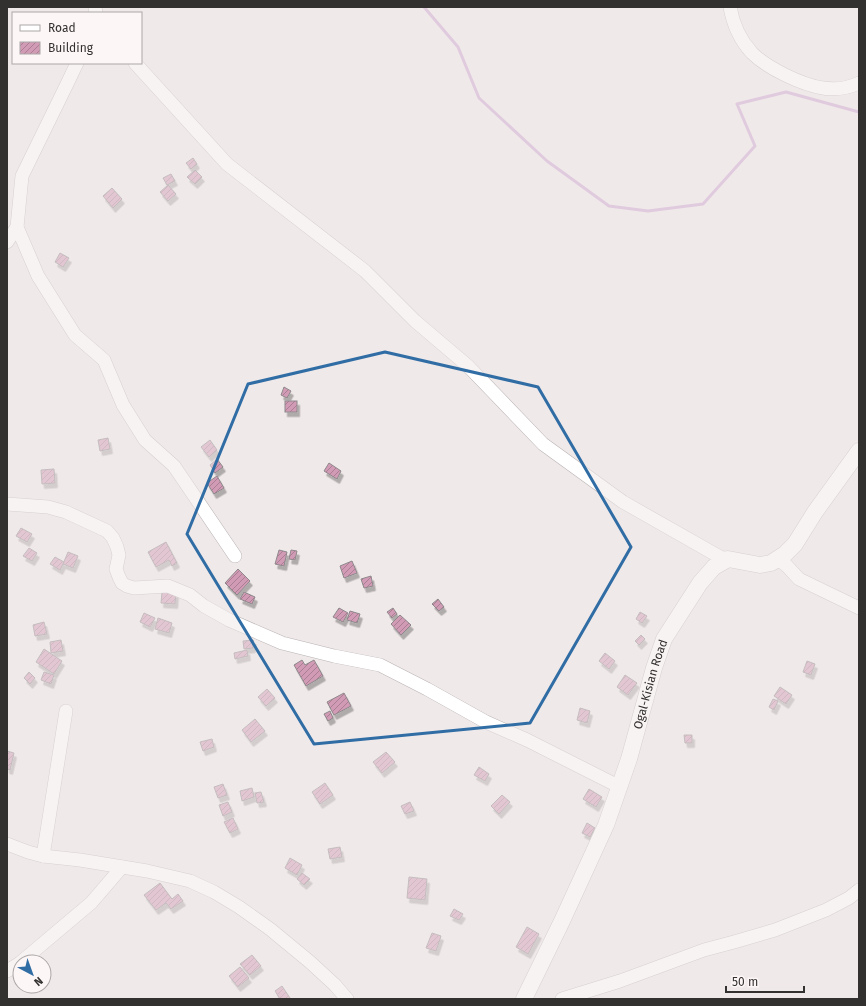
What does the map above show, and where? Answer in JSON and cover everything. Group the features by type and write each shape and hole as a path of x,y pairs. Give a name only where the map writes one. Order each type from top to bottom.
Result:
{"main road":[{"path":"728,559 760,565 771,563 784,554 795,544 815,512 859,451"},
{"name":"Ogal-Kisian Road","path":"524,999 562,922 606,825 629,759 654,668 664,639 700,583 714,567 728,559"}],"street":[{"path":"730,7 732,20 741,38 753,53 770,67 801,82 823,88 840,88 859,83"},
{"path":"7,242 17,227 22,176 77,64"},
{"path":"136,64 227,164 365,271 415,321 468,366 543,444 623,502 720,557 728,559"},
{"path":"17,227 38,276 76,335 104,360 123,405 144,440 174,466 235,556"},
{"path":"7,504 48,508 66,512 106,531 113,538 117,547 119,555 116,569 122,583 127,586 134,588 168,586 190,595 204,606 229,620 282,643 334,656 380,665 486,722 526,740 620,787"},
{"path":"776,559 786,565 799,579 859,608"},
{"path":"43,856 66,711"},
{"path":"7,844 43,856 80,860 147,871 190,882 226,900 270,929 310,962 335,985 347,999"},
{"path":"32,954 92,903 122,867"},
{"path":"562,999 620,981 704,950 775,930 826,910 859,890"}],"highlighted area":[{"path":"385,352 538,387 631,547 530,723 314,744 187,534 248,384"}],"building":[{"path":"193,158 197,164 191,169 186,163"},
{"path":"195,170 202,177 195,184 187,177"},
{"path":"171,174 175,181 167,185 163,178"},
{"path":"168,185 176,194 168,201 160,192"},
{"path":"112,188 122,199 113,208 103,196"},
{"path":"60,253 69,258 63,267 55,262"},
{"path":"284,387 291,391 287,398 281,395"},
{"path":"285,401 297,401 297,412 285,412"},
{"path":"108,438 110,449 100,451 98,440"},
{"path":"210,440 217,450 209,457 201,447"},
{"path":"217,459 223,467 215,473 210,465"},
{"path":"329,463 341,471 337,479 324,471"},
{"path":"54,469 55,483 42,484 41,470"},
{"path":"217,476 224,488 214,494 207,483"},
{"path":"21,528 32,534 27,542 16,536"},
{"path":"166,542 177,563 172,566 169,560 156,567 148,552"},
{"path":"29,548 37,553 32,561 23,556"},
{"path":"279,550 287,552 284,566 275,564"},
{"path":"291,550 297,551 295,560 289,559"},
{"path":"68,552 78,556 73,568 63,564"},
{"path":"55,557 64,562 60,570 50,564"},
{"path":"352,561 357,573 344,578 340,566"},
{"path":"238,569 250,581 237,595 225,583"},
{"path":"371,576 373,586 364,588 361,579"},
{"path":"162,592 176,593 175,604 161,603"},
{"path":"244,592 255,597 252,604 240,599"},
{"path":"438,599 444,607 439,611 432,604"},
{"path":"339,608 348,613 343,622 333,617"},
{"path":"393,608 397,614 392,618 387,612"},
{"path":"350,611 360,614 357,623 347,620"},
{"path":"640,612 647,616 642,623 636,619"},
{"path":"144,613 155,618 150,627 140,622"},
{"path":"400,615 411,625 401,635 391,624"},
{"path":"158,618 172,623 169,633 155,629"},
{"path":"44,622 47,634 35,636 33,625"},
{"path":"641,635 645,639 639,645 635,641"},
{"path":"61,640 63,651 51,653 50,642"},
{"path":"253,640 253,648 244,649 243,641"},
{"path":"44,649 62,661 54,674 36,662"},
{"path":"247,650 248,656 235,659 234,653"},
{"path":"605,653 615,661 609,669 599,661"},
{"path":"302,660 305,665 314,660 323,676 306,686 294,665"},
{"path":"807,661 815,664 811,675 803,672"},
{"path":"29,672 35,678 30,684 24,678"},
{"path":"44,672 54,675 51,684 41,680"},
{"path":"625,675 637,683 628,695 617,687"},
{"path":"780,687 792,695 786,704 774,696"},
{"path":"267,689 275,698 266,706 258,697"},
{"path":"344,693 351,706 334,715 327,702"},
{"path":"773,699 778,701 774,710 769,707"},
{"path":"580,708 590,711 587,723 577,720"},
{"path":"330,711 333,718 328,721 324,714"},
{"path":"255,719 265,731 251,742 242,730"},
{"path":"684,735 692,735 692,743 685,743"},
{"path":"212,739 214,747 203,751 200,742"},
{"path":"7,751 14,753 10,770 7,769"},
{"path":"386,752 395,762 382,773 373,762"},
{"path":"479,767 489,774 485,781 474,775"},
{"path":"325,783 333,795 320,804 312,792"},
{"path":"223,784 227,795 218,798 214,787"},
{"path":"252,788 254,797 242,801 240,791"},
{"path":"589,789 602,797 596,807 583,799"},
{"path":"261,792 264,802 257,803 255,793"},
{"path":"502,795 510,802 499,814 491,806"},
{"path":"228,802 232,812 223,816 219,805"},
{"path":"410,802 414,811 405,814 401,806"},
{"path":"233,818 238,829 230,833 224,822"},
{"path":"587,823 595,828 590,837 582,833"},
{"path":"340,847 342,857 330,859 328,849"},
{"path":"290,858 302,865 297,875 285,868"},
{"path":"302,873 310,879 304,885 297,879"},
{"path":"409,877 427,879 425,900 407,898"},
{"path":"160,883 172,899 178,894 183,901 171,909 166,903 156,910 144,895"},
{"path":"454,909 463,914 459,920 450,916"},
{"path":"527,927 539,934 528,954 516,947"},
{"path":"432,933 441,936 436,951 426,948"},
{"path":"252,955 261,966 250,975 240,964"},
{"path":"240,967 249,978 238,987 229,976"},
{"path":"282,986 290,998 289,999 280,999 275,991"}],"waterway":[{"path":"424,7 458,47 479,98 547,161 609,206 648,211 703,204 755,146 737,104 786,92 859,112"}]}
